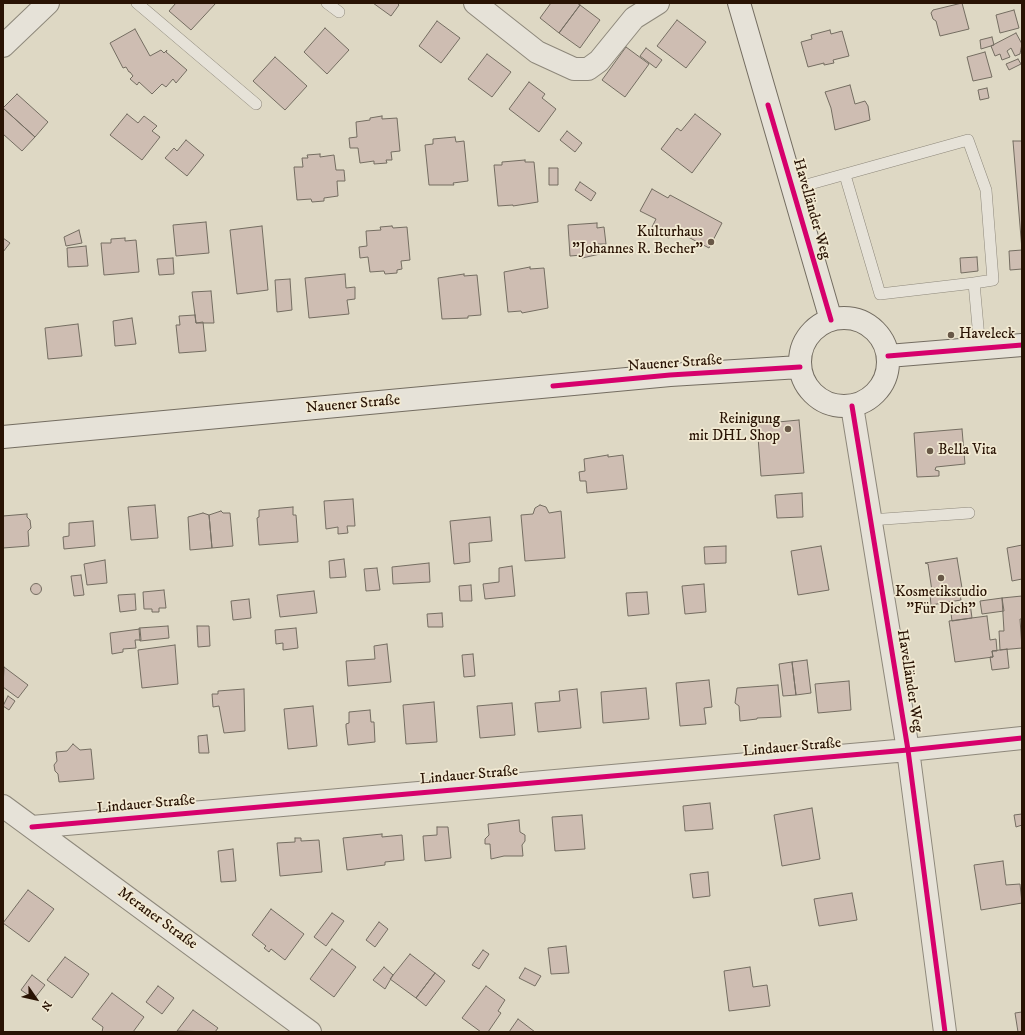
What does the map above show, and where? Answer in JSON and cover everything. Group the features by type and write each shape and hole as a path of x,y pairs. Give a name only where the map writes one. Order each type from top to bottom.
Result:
{"street":[{"path":"3,46 48,3"},
{"path":"475,3 537,52 574,69 588,69 599,61 634,18 658,3"},
{"name":"Havelländer Weg","path":"739,3 831,320"},
{"path":"846,318 861,321 874,330 883,342 888,356 887,370 883,383 875,394 864,402 852,406 837,406 823,402 812,393 803,381 800,367 801,352 807,338 817,327 831,320 846,318"},
{"path":"888,356 1022,345"},
{"name":"Nauener Straße","path":"3,437 670,375 800,367"},
{"name":"Havelländer Weg","path":"852,406 908,750 945,1032"},
{"name":"Lindauer Straße","path":"32,827 908,750 1022,738"},
{"name":"Meraner Straße","path":"3,806 310,1032"}],"lane":[{"path":"137,3 256,104"},
{"path":"327,3 339,12"},
{"path":"792,189 968,140 986,190 993,280 880,294 845,175"},
{"path":"974,283 980,348"},
{"path":"870,520 969,513"}],"building":[{"path":"176,3 216,3 191,30 169,11"},
{"path":"373,3 397,3 399,5 391,16"},
{"path":"551,3 577,3 580,5 559,33 540,18"},
{"path":"962,3 969,29 940,36 936,21 933,19 931,13 933,10"},
{"path":"580,5 600,20 580,48 559,33"},
{"path":"1014,10 1019,28 1000,33 996,15"},
{"path":"677,20 706,42 686,68 657,46"},
{"path":"437,21 460,38 441,63 419,46"},
{"path":"325,28 349,50 327,74 304,52"},
{"path":"135,29 150,56 161,50 164,53 167,50 166,52 187,70 176,83 173,79 166,87 162,84 152,94 139,82 137,85 130,79 133,76 126,67 123,68 110,43"},
{"path":"830,30 831,34 842,31 849,56 833,60 834,63 824,65 824,63 808,67 801,42 812,39 811,35"},
{"path":"1016,33 1022,44 1020,54 1015,56 1011,48 1007,51 1010,57 1002,60 1000,54 995,56 991,46"},
{"path":"992,37 994,45 981,49 980,40"},
{"path":"626,47 649,64 625,97 602,80"},
{"path":"646,48 662,60 656,68 640,56"},
{"path":"985,52 992,77 973,81 967,57"},
{"path":"487,54 511,72 492,97 468,79"},
{"path":"275,57 307,86 285,110 253,81"},
{"path":"1018,59 1021,64 1009,70 1006,64"},
{"path":"529,82 545,94 542,98 556,109 539,132 509,109"},
{"path":"850,85 855,104 865,101 868,106 870,120 835,130 831,108 825,92"},
{"path":"987,88 989,98 980,100 978,90"},
{"path":"17,94 48,122 35,137 3,108"},
{"path":"3,108 35,137 22,151 3,134"},
{"path":"127,114 138,123 144,116 157,126 152,131 160,137 142,160 110,135"},
{"path":"695,114 721,134 692,173 661,149 677,128 681,131"},
{"path":"382,116 382,119 397,118 400,151 391,152 392,160 386,160 387,163 374,164 374,161 360,163 358,148 350,148 349,138 357,137 356,122"},
{"path":"567,131 582,143 575,152 560,140"},
{"path":"455,137 456,142 464,141 468,181 453,183 454,185 429,185 425,145 433,144 433,139"},
{"path":"186,140 204,155 187,176 165,158 174,148 177,151"},
{"path":"1013,141 1022,141 1022,250"},
{"path":"320,154 320,157 334,155 336,170 344,170 345,181 337,181 338,196 324,198 324,201 312,202 311,199 297,200 294,167 303,167 302,158 308,158 307,155"},
{"path":"525,160 525,162 534,162 538,202 513,206 498,206 494,165 502,165 502,162"},
{"path":"549,168 558,168 558,185 549,185"},
{"path":"580,182 596,193 591,201 575,190"},
{"path":"652,189 668,198 670,195 722,223 709,248 673,229 669,238 651,229 656,219 640,211"},
{"path":"206,222 209,253 176,256 173,225"},
{"path":"597,223 597,228 604,227 606,244 598,244 600,254 582,258 582,255 570,256 568,225"},
{"path":"262,226 268,290 237,294 230,230"},
{"path":"392,226 393,228 407,227 410,260 401,261 402,269 397,270 397,273 385,274 384,271 370,272 368,257 360,258 359,247 367,246 366,231 381,230 380,227"},
{"path":"79,230 82,243 66,246 64,237"},
{"path":"3,238 10,243 3,252"},
{"path":"125,238 125,241 136,240 139,272 104,275 101,243 111,243 111,239"},
{"path":"86,246 88,266 68,267 67,248"},
{"path":"1022,250 1022,269 1010,270 1009,251"},
{"path":"977,257 978,271 961,273 960,258"},
{"path":"173,258 174,274 159,275 157,259"},
{"path":"530,267 530,269 544,268 548,308 522,313 521,311 508,312 504,272"},
{"path":"345,274 346,288 355,287 355,299 347,300 349,314 309,318 305,278"},
{"path":"464,274 464,276 477,275 481,315 468,316 468,318 442,319 438,278"},
{"path":"290,279 292,310 277,312 275,280"},
{"path":"211,291 214,323 196,323 192,292"},
{"path":"195,315 196,323 203,322 206,351 179,353 176,325 180,325 179,316"},
{"path":"132,318 136,344 115,346 113,321"},
{"path":"78,324 82,356 48,359 45,328"},
{"path":"799,420 804,473 761,476 757,424"},
{"path":"962,429 965,464 936,467 935,470 939,471 939,476 917,477 914,433"},
{"path":"608,455 608,457 623,455 627,489 587,493 586,481 580,481 579,472 585,471 584,459"},
{"path":"802,493 803,517 777,518 775,495"},
{"path":"353,499 355,526 347,526 348,533 338,534 338,527 326,529 324,501"},
{"path":"155,505 158,538 131,540 128,507"},
{"path":"540,505 546,507 549,513 561,511 565,558 525,561 521,515 533,514 535,508"},
{"path":"293,507 293,515 296,515 298,542 259,545 257,518 259,517 259,510"},
{"path":"221,511 223,513 230,513 233,546 212,548 209,515"},
{"path":"203,513 209,515 212,548 190,550 188,517"},
{"path":"27,514 27,517 30,520 31,528 28,531 29,546 3,548 3,516"},
{"path":"490,517 492,541 469,543 470,562 454,564 450,521"},
{"path":"93,521 95,546 64,549 63,537 69,536 69,523"},
{"path":"1022,545 1022,579 1012,581 1007,548"},
{"path":"726,546 726,563 705,564 704,547"},
{"path":"821,546 829,590 798,595 791,551"},
{"path":"957,558 962,588 930,593 932,591 928,564 925,563"},
{"path":"344,559 346,577 330,578 329,561"},
{"path":"105,560 107,583 87,585 84,564"},
{"path":"429,563 430,582 393,584 392,567"},
{"path":"512,566 515,596 485,599 483,584 499,582 499,568"},
{"path":"377,568 380,590 366,591 364,569"},
{"path":"81,575 84,595 74,596 71,576"},
{"path":"34,584 38,584 40,585 40,593 34,594 31,591 31,587"},
{"path":"704,584 706,612 685,614 682,586"},
{"path":"471,585 472,601 460,601 459,586"},
{"path":"959,589 961,600 931,605 930,594"},
{"path":"164,590 166,608 159,608 159,612 152,612 152,609 144,609 143,592"},
{"path":"314,591 317,613 280,617 277,595"},
{"path":"647,592 649,614 628,616 626,593"},
{"path":"135,594 136,610 120,612 118,595"},
{"path":"1022,596 1022,619 1020,619 1022,648 1000,650 999,631 1004,631 1002,598"},
{"path":"1002,598 1004,611 982,614 980,601"},
{"path":"249,599 251,618 233,620 231,601"},
{"path":"970,603 972,618 952,621 950,606"},
{"path":"442,613 443,627 428,627 427,614"},
{"path":"987,616 990,640 996,639 997,651 992,651 993,657 955,662 949,621"},
{"path":"168,626 169,638 140,641 139,628"},
{"path":"197,626 209,626 210,646 198,647"},
{"path":"296,628 298,648 283,650 283,643 276,644 275,630"},
{"path":"140,629 141,640 135,640 136,648 123,649 123,652 112,654 110,633"},
{"path":"387,644 391,682 348,686 346,661 375,659 374,646"},
{"path":"175,645 178,684 142,688 138,650"},
{"path":"1007,649 1009,668 992,670 990,657 993,657 992,651"},
{"path":"473,654 475,676 464,677 462,655"},
{"path":"807,660 811,693 796,695 792,662"},
{"path":"792,662 796,695 783,696 779,664"},
{"path":"4,667 28,685 18,698 3,687"},
{"path":"709,680 712,707 704,708 706,724 680,726 676,683"},
{"path":"849,681 851,710 818,713 815,684"},
{"path":"778,685 781,717 757,718 740,721 739,706 735,703 737,688"},
{"path":"646,688 649,719 603,723 601,692"},
{"path":"244,689 245,731 224,733 219,706 213,707 212,694 218,694 218,691"},
{"path":"577,689 581,728 538,732 535,703 560,701 559,691"},
{"path":"8,696 15,701 9,710 3,706"},
{"path":"434,702 437,742 406,744 403,705"},
{"path":"512,703 515,735 480,738 477,706"},
{"path":"313,706 317,746 288,749 284,709"},
{"path":"370,710 371,722 374,722 375,742 348,745 346,724 349,723 349,712"},
{"path":"207,735 209,753 199,753 198,736"},
{"path":"73,744 80,750 91,749 94,779 59,782 58,774 55,771 54,765 57,761 56,752 67,751"},
{"path":"710,803 713,829 685,831 683,806"},
{"path":"812,808 820,859 782,866 774,815"},
{"path":"1022,814 1022,825 1016,827 1014,815"},
{"path":"582,815 585,849 555,851 552,817"},
{"path":"519,820 520,832 525,835 525,841 522,845 523,856 504,856 491,859 490,844 485,844 485,839 489,835 488,824"},
{"path":"437,827 448,827 451,858 425,861 423,836 437,835"},
{"path":"382,834 382,837 402,835 404,860 385,862 385,865 347,870 343,838"},
{"path":"295,838 301,838 301,841 319,840 322,872 280,876 277,843 295,842"},
{"path":"233,849 236,881 221,882 218,851"},
{"path":"1003,861 1006,885 1020,884 1022,903 981,910 974,865"},
{"path":"708,872 710,896 693,898 690,874"},
{"path":"28,890 54,909 29,942 3,923"},
{"path":"852,893 857,920 819,926 814,899"},
{"path":"271,909 304,934 285,960 271,949 269,952 264,948 266,946 252,935"},
{"path":"332,913 344,921 326,946 314,937"},
{"path":"379,922 388,929 375,947 366,940"},
{"path":"566,946 569,973 551,974 548,948"},
{"path":"332,949 356,967 334,997 310,979"},
{"path":"483,950 489,954 479,969 472,965"},
{"path":"410,954 435,973 416,998 390,979"},
{"path":"65,957 89,974 72,998 47,980"},
{"path":"384,967 393,975 385,989 373,980"},
{"path":"750,967 753,987 767,985 770,1006 729,1011 724,971"},
{"path":"525,968 541,976 535,986 519,978"},
{"path":"435,973 445,981 426,1006 416,998"},
{"path":"32,975 45,985 34,999 21,990"},
{"path":"158,986 174,998 162,1014 146,1002"},
{"path":"486,986 505,1000 498,1011 501,1013 488,1032 481,1032 462,1018"},
{"path":"112,993 144,1017 133,1032 102,1032 103,1027 92,1019"},
{"path":"193,1010 218,1028 215,1032 177,1031"},
{"path":"1022,1012 1022,1032 1018,1032 1015,1013"},
{"path":"518,1019 535,1032 509,1032"}],"cycle path":[{"path":"768,105 831,320"},
{"path":"888,356 1022,345"},
{"path":"553,386 670,375 800,367"},
{"path":"852,406 908,750 945,1032"},
{"path":"32,827 908,750 1022,738"}],"place":[{"name":"Kulturhaus \"Johannes R. Becher\"","path":"711,242"},
{"name":"Haveleck","path":"951,335"},
{"name":"Reinigung mit DHL Shop","path":"788,429"},
{"name":"Bella Vita","path":"930,451"},
{"name":"Kosmetikstudio \"Für Dich\"","path":"941,578"}]}
